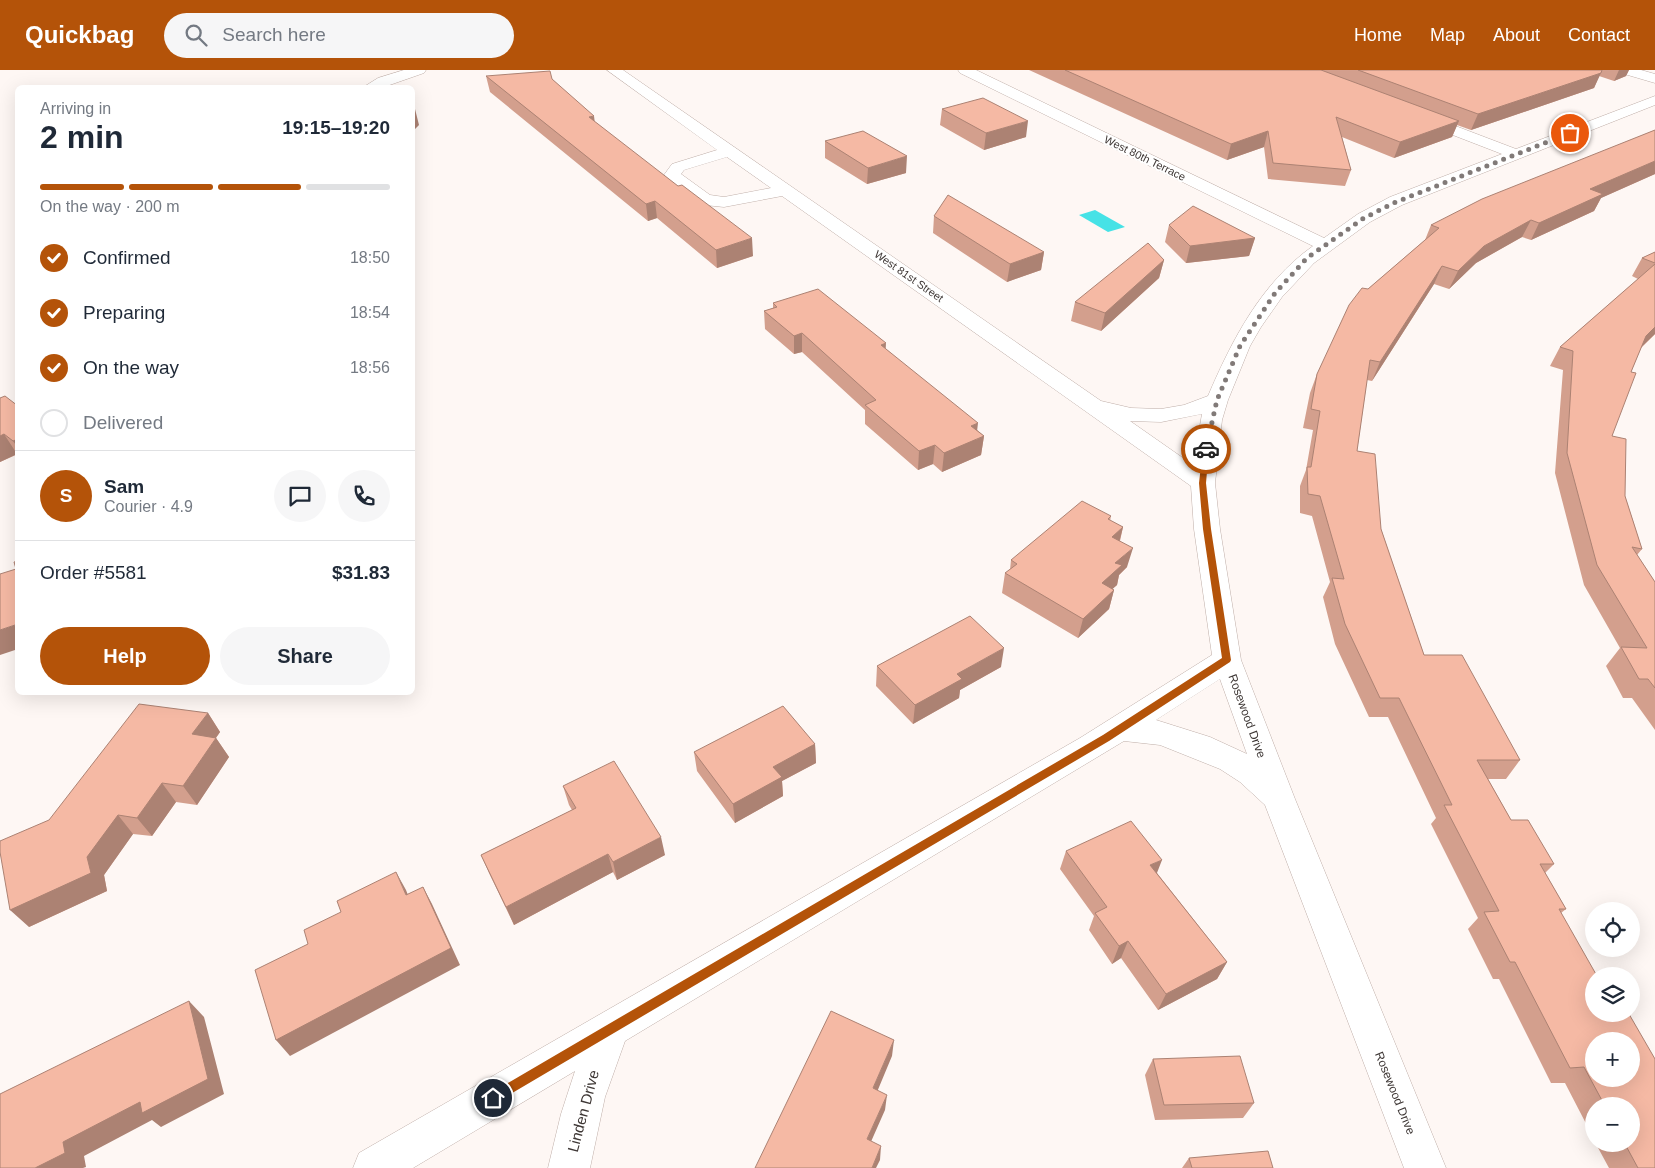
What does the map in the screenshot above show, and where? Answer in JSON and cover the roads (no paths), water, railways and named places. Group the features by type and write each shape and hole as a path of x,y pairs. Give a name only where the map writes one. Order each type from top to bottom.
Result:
{"street":[{"path":"375,85 419,70"},
{"name":"West 81st Street","path":"614,70 1202,483"},
{"name":"West 80th Terrace","path":"965,70 1326,246"},
{"path":"1626,70 1655,79"},
{"name":"Rosewood Drive","path":"1425,1168 1278,799 1227,660 1202,483 1211,420 1217,400 1240,346 1275,293 1307,258 1364,218 1396,202 1655,100"},
{"path":"1406,112 1516,154"},
{"path":"730,151 678,167 672,175 705,200 724,202 786,190"},
{"path":"1087,402 1110,410 1149,415 1189,412 1217,400"},
{"path":"374,1168 1121,729 1227,660"},
{"path":"1121,729 1161,733 1230,760 1251,773 1278,799"},
{"name":"Linden Drive","path":"569,1168 585,1095 596,1063 612,1028"}],"water":[{"path":"1095,210 1125,227 1108,232 1079,215"}]}
